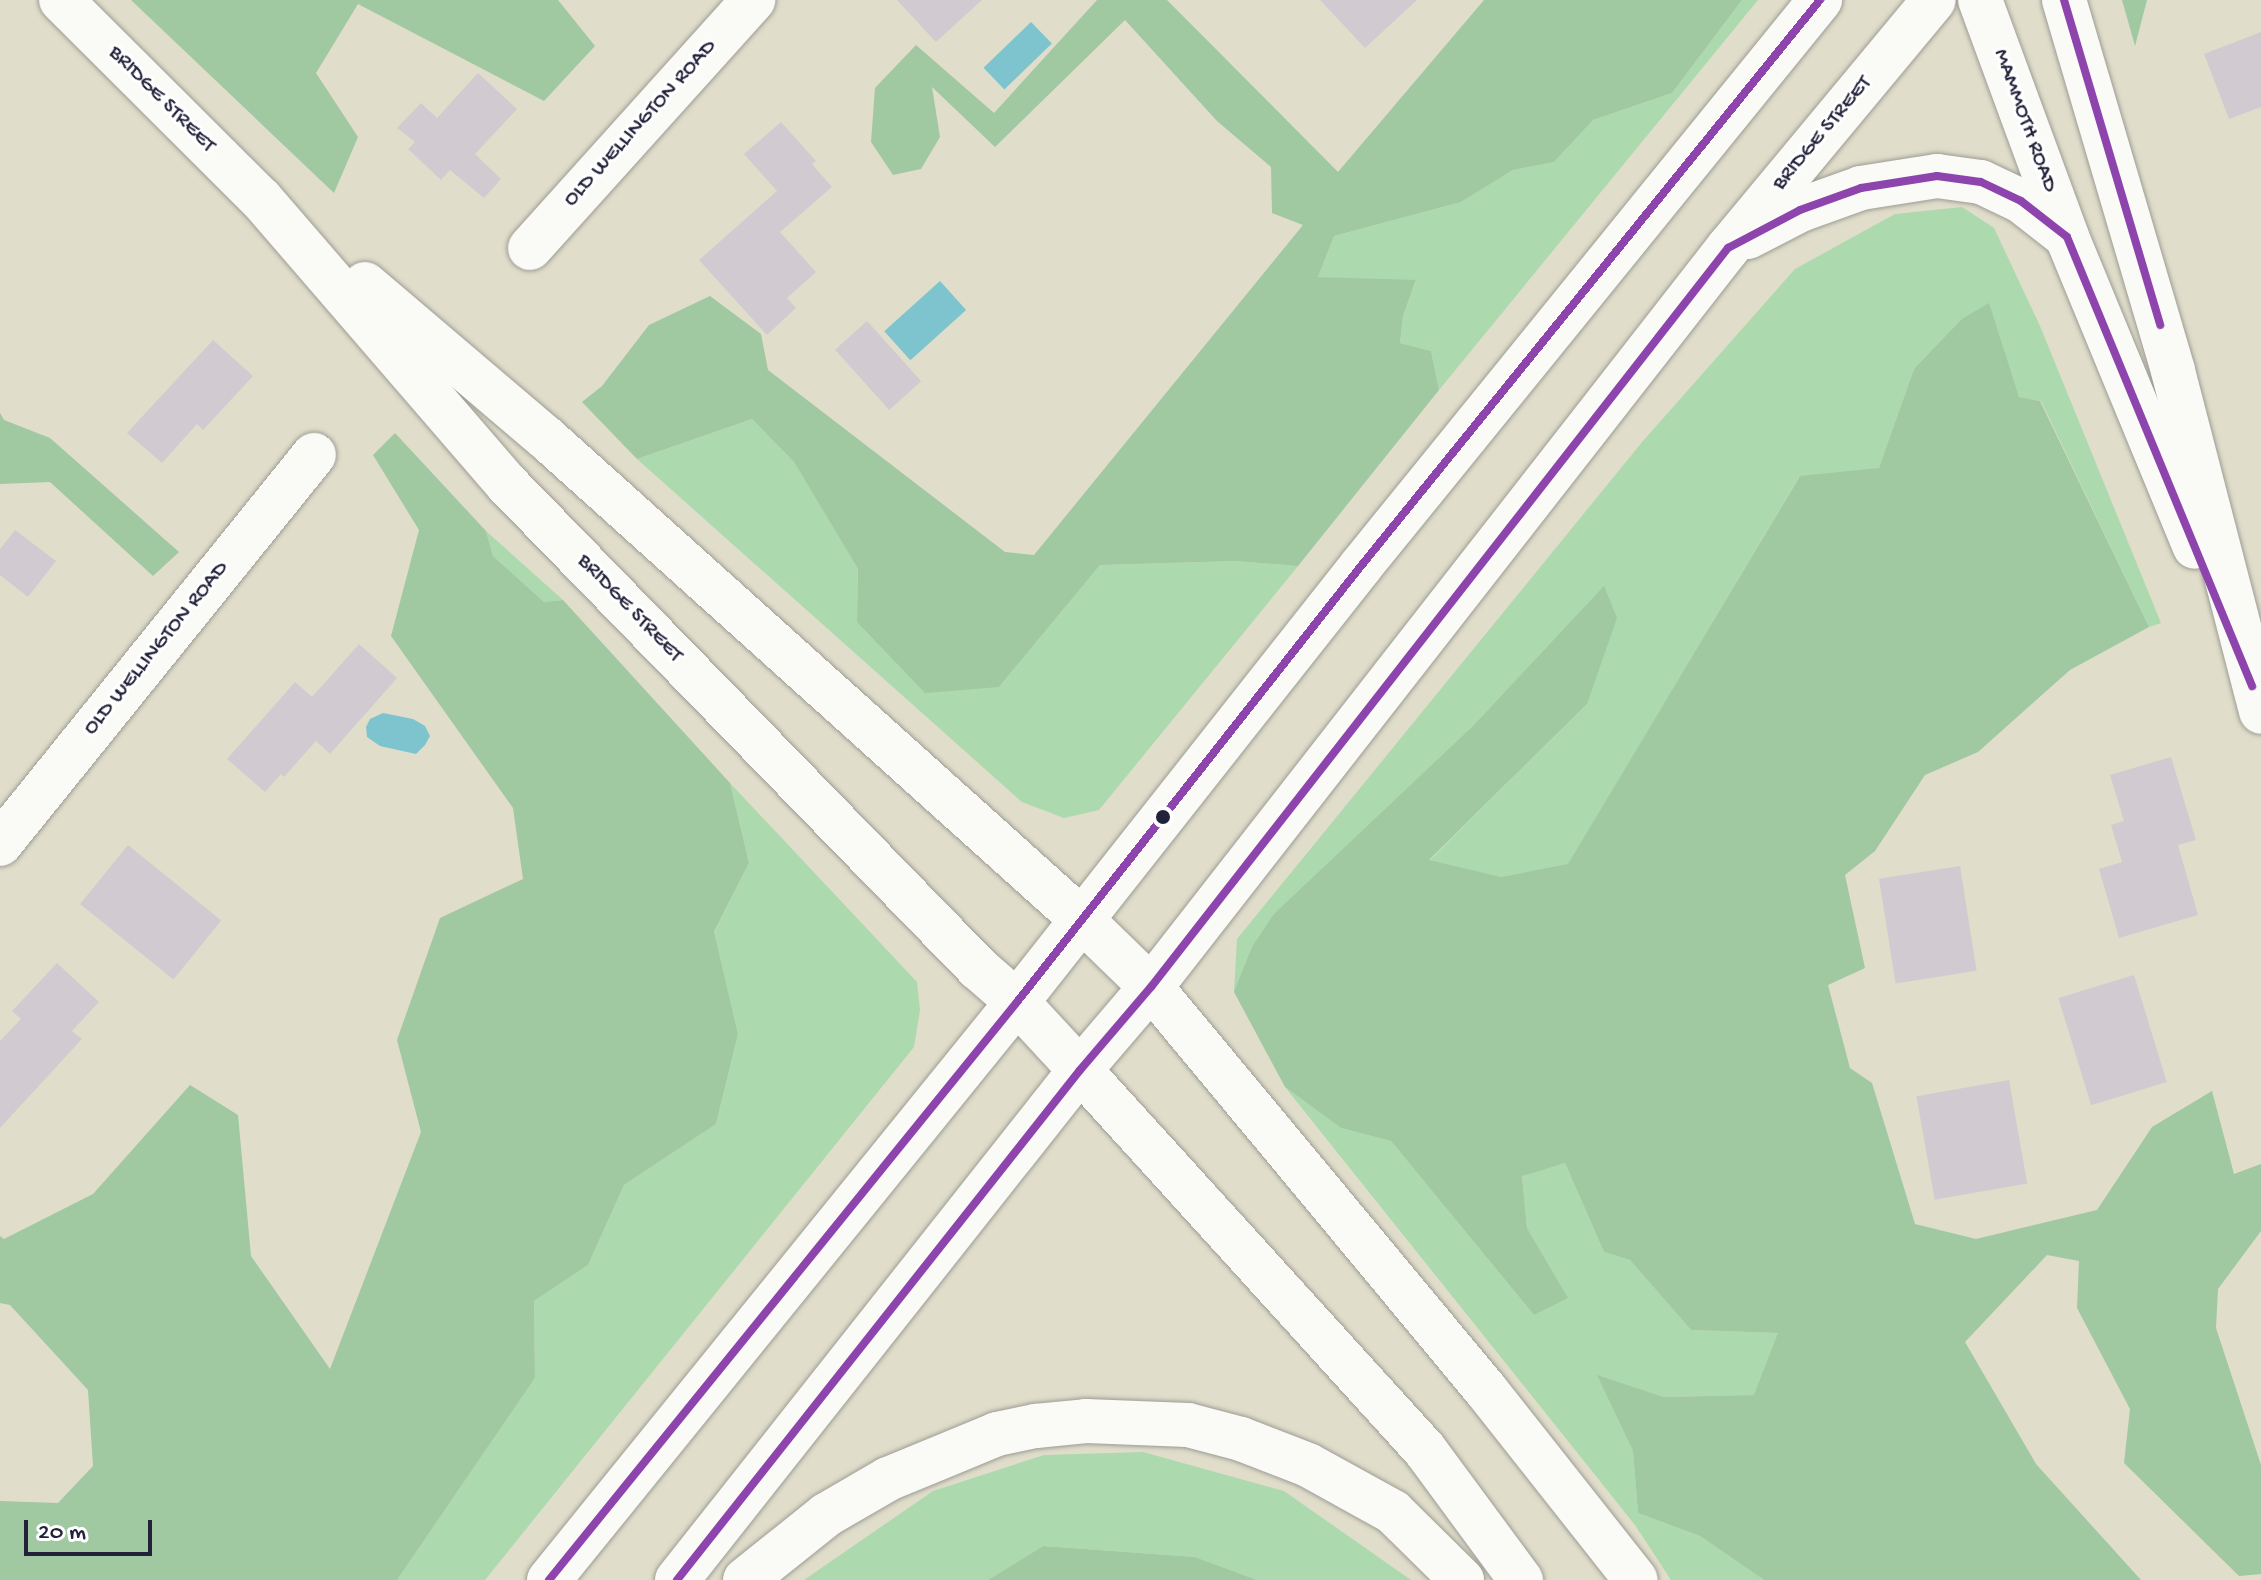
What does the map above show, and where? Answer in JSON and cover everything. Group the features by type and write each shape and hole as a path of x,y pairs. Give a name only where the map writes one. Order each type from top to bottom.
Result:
{"main road":[{"name":"BRIDGE STREET","path":"61,0 261,199 508,485 978,968 1017,1002 1080,1070 1151,987 1728,248 1934,0"},
{"name":"OLD WELLINGTON ROAD","path":"530,248 753,0"},
{"path":"549,1580 1017,1002 1080,918 1738,97 1820,0"},
{"name":"MAMMOTH ROAD","path":"1980,0 2067,237 2258,693"},
{"name":"MAMMOTH ROAD","path":"2064,0 2173,371 2258,693"},
{"path":"1728,248 1800,210 1849,193 1937,176 1981,182 2021,201 2067,237"},
{"name":"BRIDGE STREET","path":"261,199 533,427 1080,918 1151,987"},
{"name":"OLD WELLINGTON ROAD","path":"0,844 314,455"},
{"path":"1151,987 1485,1389 1636,1580"},
{"path":"677,1580 1080,1070 1425,1450 1521,1580"},
{"path":"745,1580 826,1515 888,1479 997,1434 1086,1421 1188,1425 1241,1439 1308,1465 1393,1512 1462,1580"}],"green space":[{"path":"131,0 558,0 595,46 544,101 358,4 316,73 358,137 334,193"},
{"path":"1097,0 1167,0 1338,172 1484,0 1742,0 1672,93 1593,120 1554,162 1513,170 1461,202 1334,236 1318,277 1416,280 1403,316 1400,343 1431,351 1439,390 1298,566 1236,561 1100,565 999,687 925,693 857,622 858,569 794,462 752,419 637,459 582,402 602,386 649,325 710,296 761,334 768,370 1005,552 1034,555 1303,225 1272,213 1271,167 1217,121 1125,20 995,147 932,87 940,137 921,169 893,175 871,142 875,88 916,45 994,113"},
{"path":"1742,0 1758,0 1439,390 1431,351 1400,343 1403,316 1416,281 1318,277 1334,236 1461,202 1513,170 1554,162 1593,120 1672,93"},
{"path":"2122,0 2147,0 2135,46"},
{"path":"1962,207 1994,228 2040,326 2161,623 2149,627 2041,401 2019,397 1988,304 1914,369 1879,469 1799,477 1568,865 1501,877 1429,861 1587,704 1604,587 1472,727 1234,992 1237,939 1643,441 1795,269 1895,214"},
{"path":"1989,303 2019,397 2040,401 2149,627 2070,670 1978,752 1925,775 1875,851 1845,875 1865,968 1828,985 1850,1068 1872,1083 1915,1224 1976,1239 2097,1210 2152,1127 2212,1091 2234,1174 2261,1164 2261,1231 2218,1289 2216,1328 2261,1465 2261,1574 2239,1576 2124,1463 2130,1409 2077,1308 2079,1261 2047,1255 1965,1342 2036,1464 2141,1580 1764,1580 1700,1536 1638,1513 1633,1451 1597,1375 1664,1397 1754,1395 1778,1333 1691,1330 1630,1260 1604,1252 1565,1163 1522,1176 1527,1228 1568,1298 1534,1315 1391,1141 1341,1128 1285,1087 1234,992 1252,947 1274,914 1472,727 1604,586 1617,618 1587,704 1429,860 1501,877 1568,864 1800,476 1879,468 1914,369 1962,319"},
{"path":"0,413 4,420 50,438 179,552 153,576 50,482 0,484"},
{"path":"752,419 794,462 858,569 857,622 999,687 1100,565 1236,561 1298,566 1099,810 1064,818 1022,802 637,459"},
{"path":"395,433 486,531 493,556 544,602 563,600 730,783 749,863 714,932 738,1034 716,1124 624,1185 588,1265 534,1301 535,1378 397,1580 0,1580 0,1501 58,1503 93,1466 88,1390 10,1305 0,1303 0,1236 4,1239 93,1194 190,1085 238,1115 251,1256 330,1369 421,1132 397,1040 440,918 523,879 513,808 391,636 419,530 373,455"},
{"path":"486,531 563,600 544,602 493,556"},
{"path":"730,783 917,982 920,1010 914,1047 485,1580 397,1580 535,1378 534,1301 588,1265 624,1185 716,1124 738,1034 714,933 749,863"},
{"path":"1285,1087 1341,1128 1391,1141 1534,1315 1567,1297 1527,1228 1522,1175 1565,1163 1604,1252 1630,1260 1691,1330 1779,1333 1755,1395 1664,1397 1598,1376 1633,1451 1638,1513 1700,1536 1764,1580 1671,1580 1635,1525"},
{"path":"1143,1452 1284,1491 1411,1580 1257,1580 1195,1557 1043,1546 988,1580 804,1580 933,1491 1044,1455"},
{"path":"1043,1546 1195,1557 1257,1580 988,1580"}],"water":[{"path":"1031,22 1052,44 1004,89 984,68"},
{"path":"940,281 966,310 910,360 884,331"},
{"path":"383,713 413,719 425,726 430,736 425,745 416,754 380,746 367,737 366,727 370,719"}],"building":[{"path":"897,0 982,0 936,42"},
{"path":"1320,0 1417,0 1365,48"},
{"path":"2261,32 2261,107 2229,119 2204,54"},
{"path":"478,73 517,109 475,154 501,179 484,198 450,170 441,180 408,149 415,142 397,128 421,103 437,118"},
{"path":"781,122 816,161 812,164 832,187 780,232 816,272 787,298 796,308 767,335 699,260 777,191 744,154"},
{"path":"867,321 921,381 889,410 835,350"},
{"path":"213,340 253,376 203,430 197,424 162,463 127,433"},
{"path":"15,530 56,561 28,597 0,575 0,549"},
{"path":"359,644 397,678 330,754 316,741 284,777 281,774 265,792 227,759 295,682 312,697"},
{"path":"2171,757 2196,840 2178,845 2198,915 2119,938 2099,869 2122,862 2111,825 2124,821 2110,775"},
{"path":"128,845 221,921 173,980 80,904"},
{"path":"1960,866 1977,971 1896,984 1879,879"},
{"path":"57,963 99,1002 72,1031 82,1039 0,1128 0,1041 21,1019 12,1011"},
{"path":"2134,975 2167,1082 2091,1105 2058,998"},
{"path":"2009,1080 2027,1183 1935,1200 1916,1096"}],"transit line":[{"path":"549,1580 1017,1002 1361,566 1820,0"},
{"path":"2064,0 2160,325"},
{"path":"677,1580 1080,1070 1151,987 1728,248 1800,210 1861,188 1937,176 1981,182 2021,201 2067,237 2252,686"}]}
